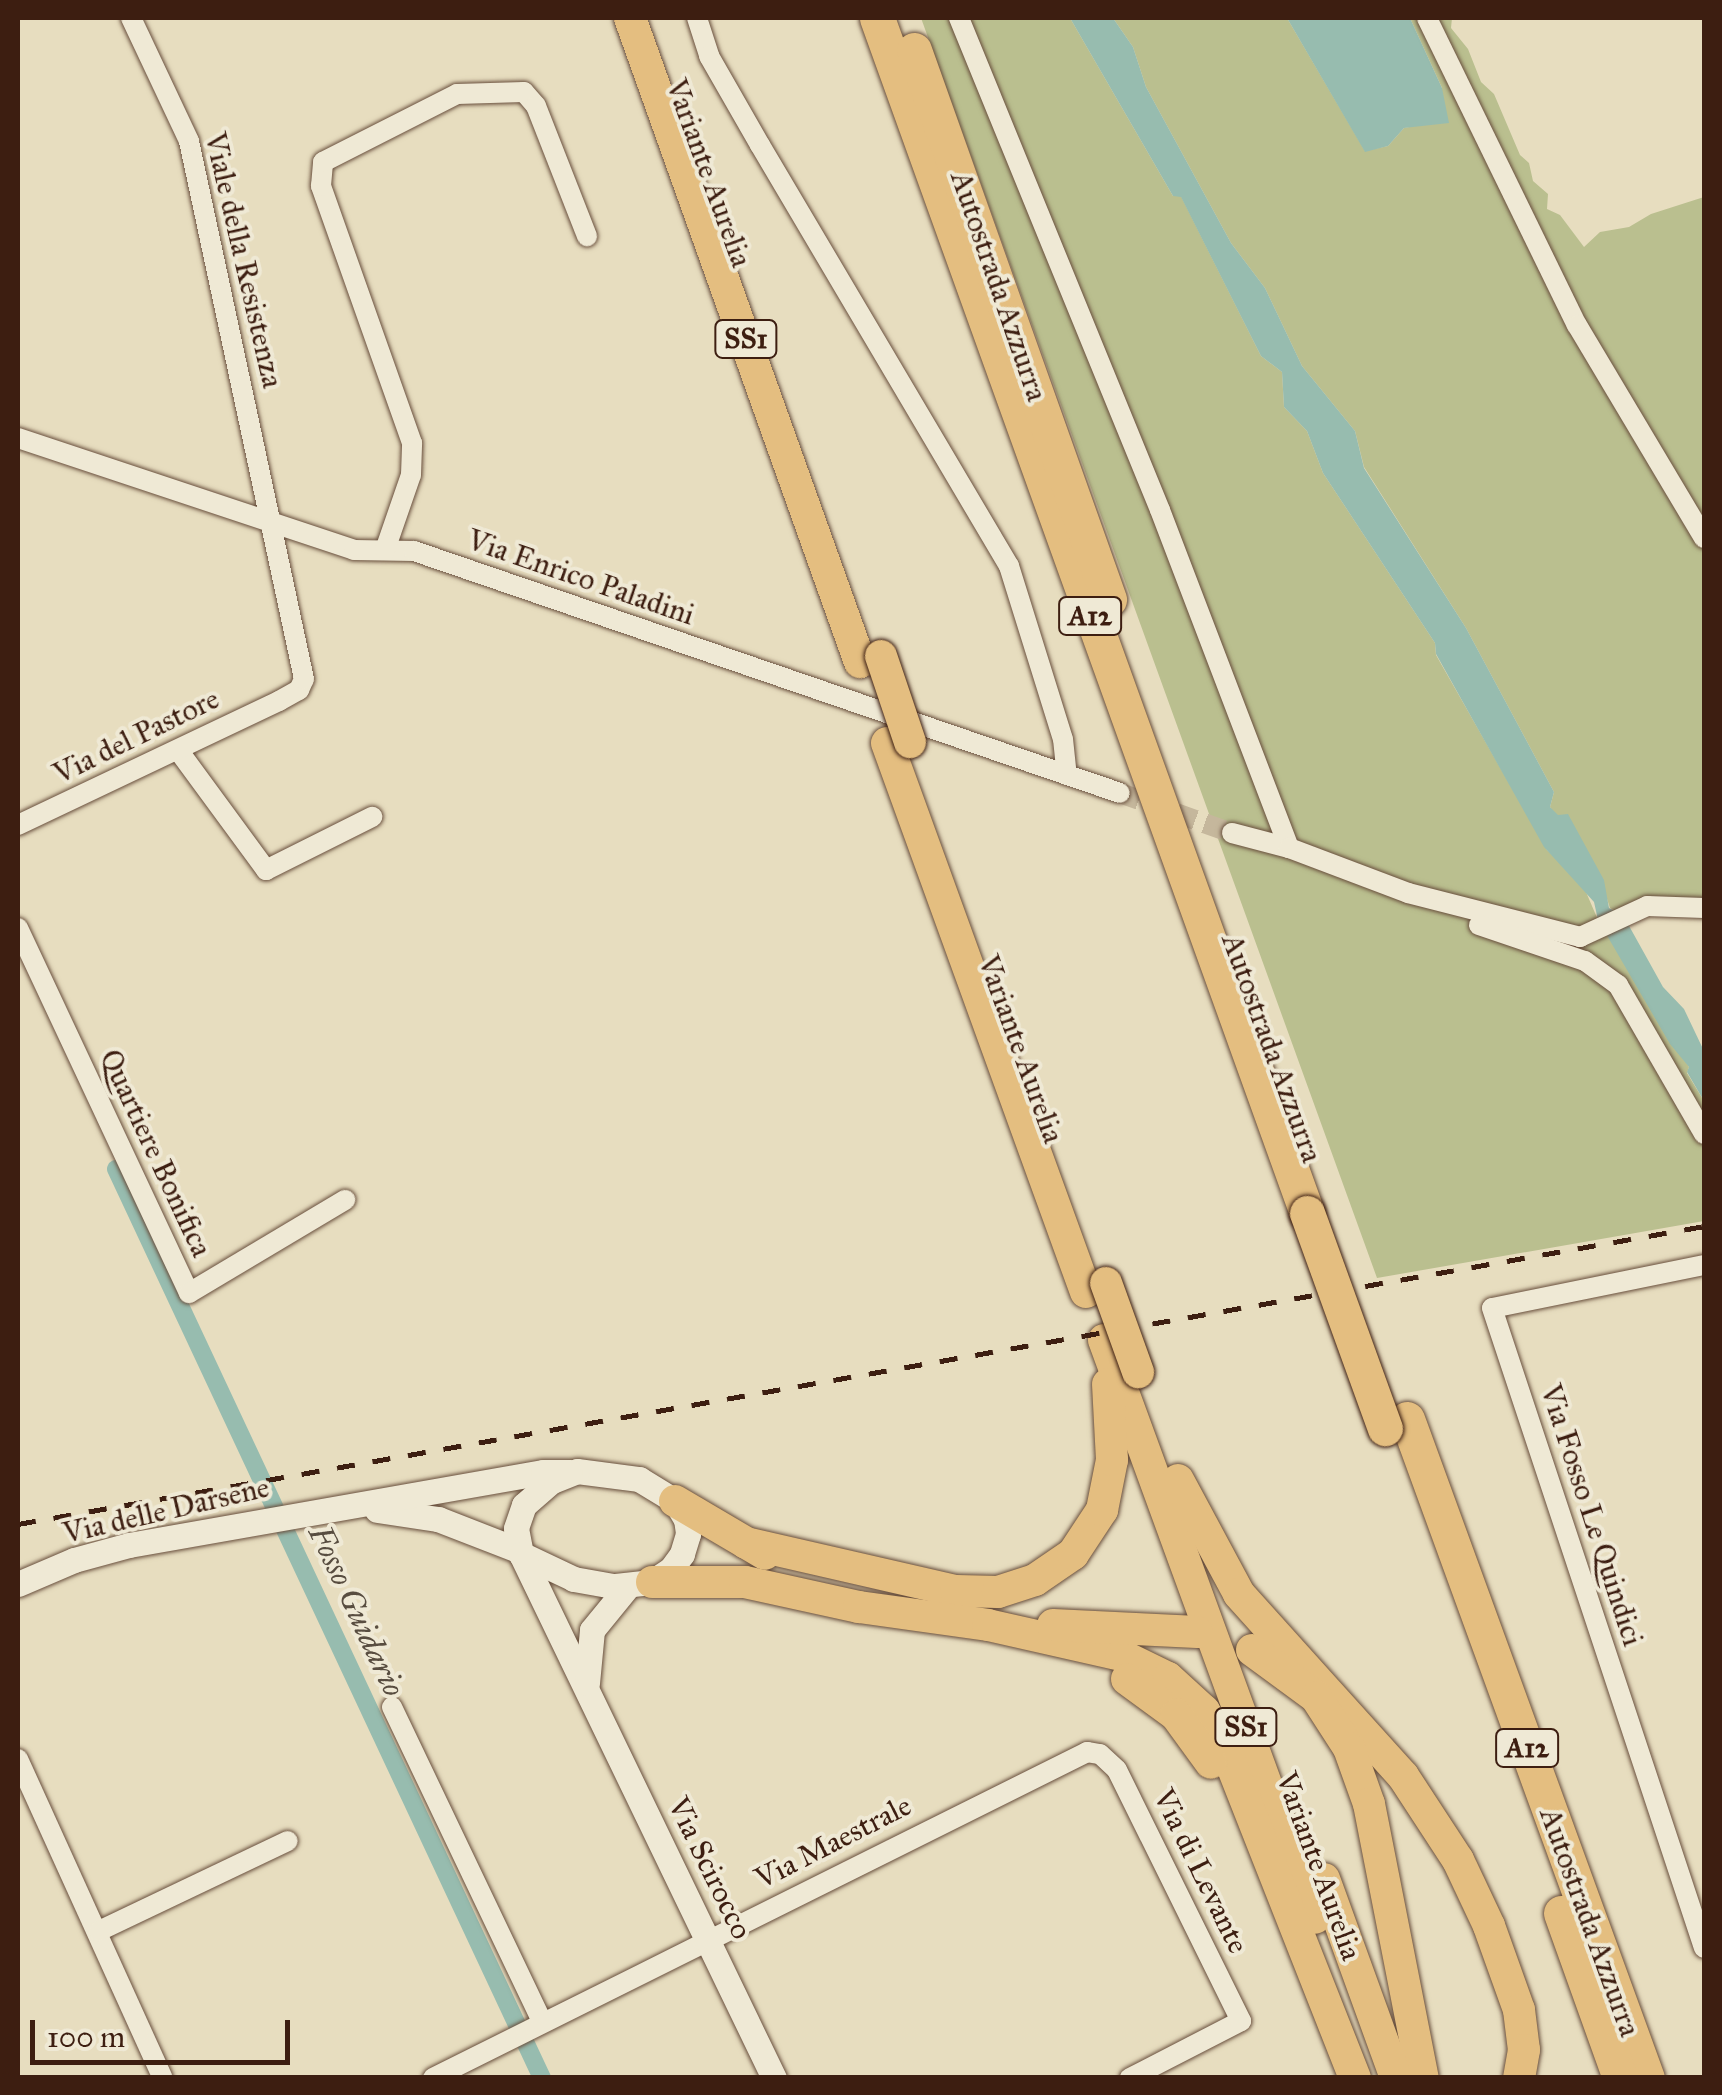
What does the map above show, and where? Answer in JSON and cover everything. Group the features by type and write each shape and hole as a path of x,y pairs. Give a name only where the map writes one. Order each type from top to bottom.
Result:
{"highway":[{"name":"Variante Aurelia","path":"630,18 870,659"},
{"name":"Variante Aurelia","path":"653,18 899,743 1096,1288 1121,1377 1372,2078"},
{"name":"Autostrada Azzurra","path":"877,18 1396,1424 1647,2078"},
{"name":"Autostrada Azzurra","path":"902,18 1318,1210"},
{"name":"Variante Aurelia","path":"1096,1288 1104,1340 1178,1480 1396,2078"},
{"path":"746,1543 956,1591 992,1593 1035,1580 1073,1554 1102,1510 1112,1472 1121,1377"},
{"name":"Autostrada Azzurra","path":"1396,1424 1620,2078"},
{"path":"1178,1480 1239,1594 1403,1776 1458,1860 1503,1961 1520,2010 1524,2050 1519,2078"},
{"path":"675,1501 746,1543 812,1575 938,1616"},
{"path":"640,1584 745,1582 859,1606 938,1616 1131,1659 1168,1678 1204,1711 1227,1752 1355,2078"},
{"path":"988,1625 1112,1625 1198,1632"},
{"path":"988,1625 1122,1676 1154,1696 1193,1734 1228,1800 1336,2078"},
{"path":"1252,1650 1316,1696 1338,1726 1356,1766 1369,1804 1423,2078"}],"street":[{"name":"Viale della Resistenza","path":"131,18 188,142 274,524"},
{"path":"697,18 710,56 743,116 1008,566 1063,740 1067,775"},
{"path":"959,18 1160,510 1288,848"},
{"path":"1427,18 1578,325 1704,538"},
{"path":"385,550 412,475 412,443 321,186 323,162 457,94 524,92 536,106 587,236"},
{"name":"Via Enrico Paladini","path":"18,438 354,550 414,551 1120,793"},
{"name":"Via del Pastore","path":"18,825 298,690 304,675 274,524"},
{"path":"178,750 266,870 372,817"},
{"path":"1232,834 1288,848 1378,882 1580,937 1634,910 1704,908"},
{"path":"1378,882 1387,894 1584,961 1618,985 1704,1134"},
{"name":"Quartiere Bonifica","path":"18,928 189,1293 345,1200"},
{"name":"Via Fosso Le Quindici","path":"1704,1264 1492,1308 1704,1948"},
{"name":"Via delle Darsene","path":"18,1584 105,1550 543,1472 570,1472"},
{"path":"570,1472 608,1472 639,1479 675,1501 686,1518 686,1545 676,1564 640,1584 574,1579 521,1553 516,1528 524,1505 539,1490 570,1472"},
{"name":"Via delle Darsene","path":"332,1508 421,1515 521,1553"},
{"name":"Via Scirocco","path":"521,1553 774,2078"},
{"name":"Via Scirocco","path":"587,1688 589,1638 601,1615 640,1584"},
{"path":"392,1707 538,2024"},
{"name":"Via Maestrale","path":"434,2078 1075,1754 1100,1754"},
{"name":"Via di Levante","path":"1100,1754 1117,1770 1241,2021 1130,2078"},
{"path":"18,1759 163,2078"},
{"path":"99,1931 288,1841"}],"green space":[{"path":"921,18 1070,18 1173,196 1181,196 1261,356 1282,372 1284,407 1307,431 1323,473 1435,643 1436,655 1547,850 1583,885 1598,920 1689,1067 1687,1073 1704,1101 1704,1221 1377,1278"},
{"path":"1113,18 1287,18 1365,151 1388,146 1404,128 1425,124 1442,88 1410,18 1452,18 1451,28 1468,49 1481,82 1494,94 1520,155 1529,163 1533,181 1548,194 1547,209 1560,215 1584,247 1600,232 1629,227 1651,214 1704,197 1704,908 1623,915 1610,908 1602,884 1550,807 1554,792 1466,628 1364,467 1355,431 1302,366 1265,288 1231,243 1146,87 1133,47"}],"water":[{"path":"1070,18 1113,18 1133,47 1146,87 1231,243 1265,288 1302,366 1355,431 1364,468 1466,628 1554,792 1550,807 1558,815 1568,814 1604,880 1609,908 1623,915 1663,987 1684,1009 1704,1051 1704,1101 1687,1072 1689,1067 1670,1044 1598,920 1594,902 1544,847 1436,654 1435,643 1323,473 1307,431 1284,407 1282,372 1261,356 1181,197 1173,196"},
{"path":"1287,18 1410,18 1442,88 1449,123 1404,128 1388,146 1365,152"}],"waterway":[{"name":"Fosso Guidario","path":"116,1169 542,2078"}],"tunnel":[{"path":"1120,793 1232,833"}],"railway":[{"path":"18,1524 1704,1226"}]}
